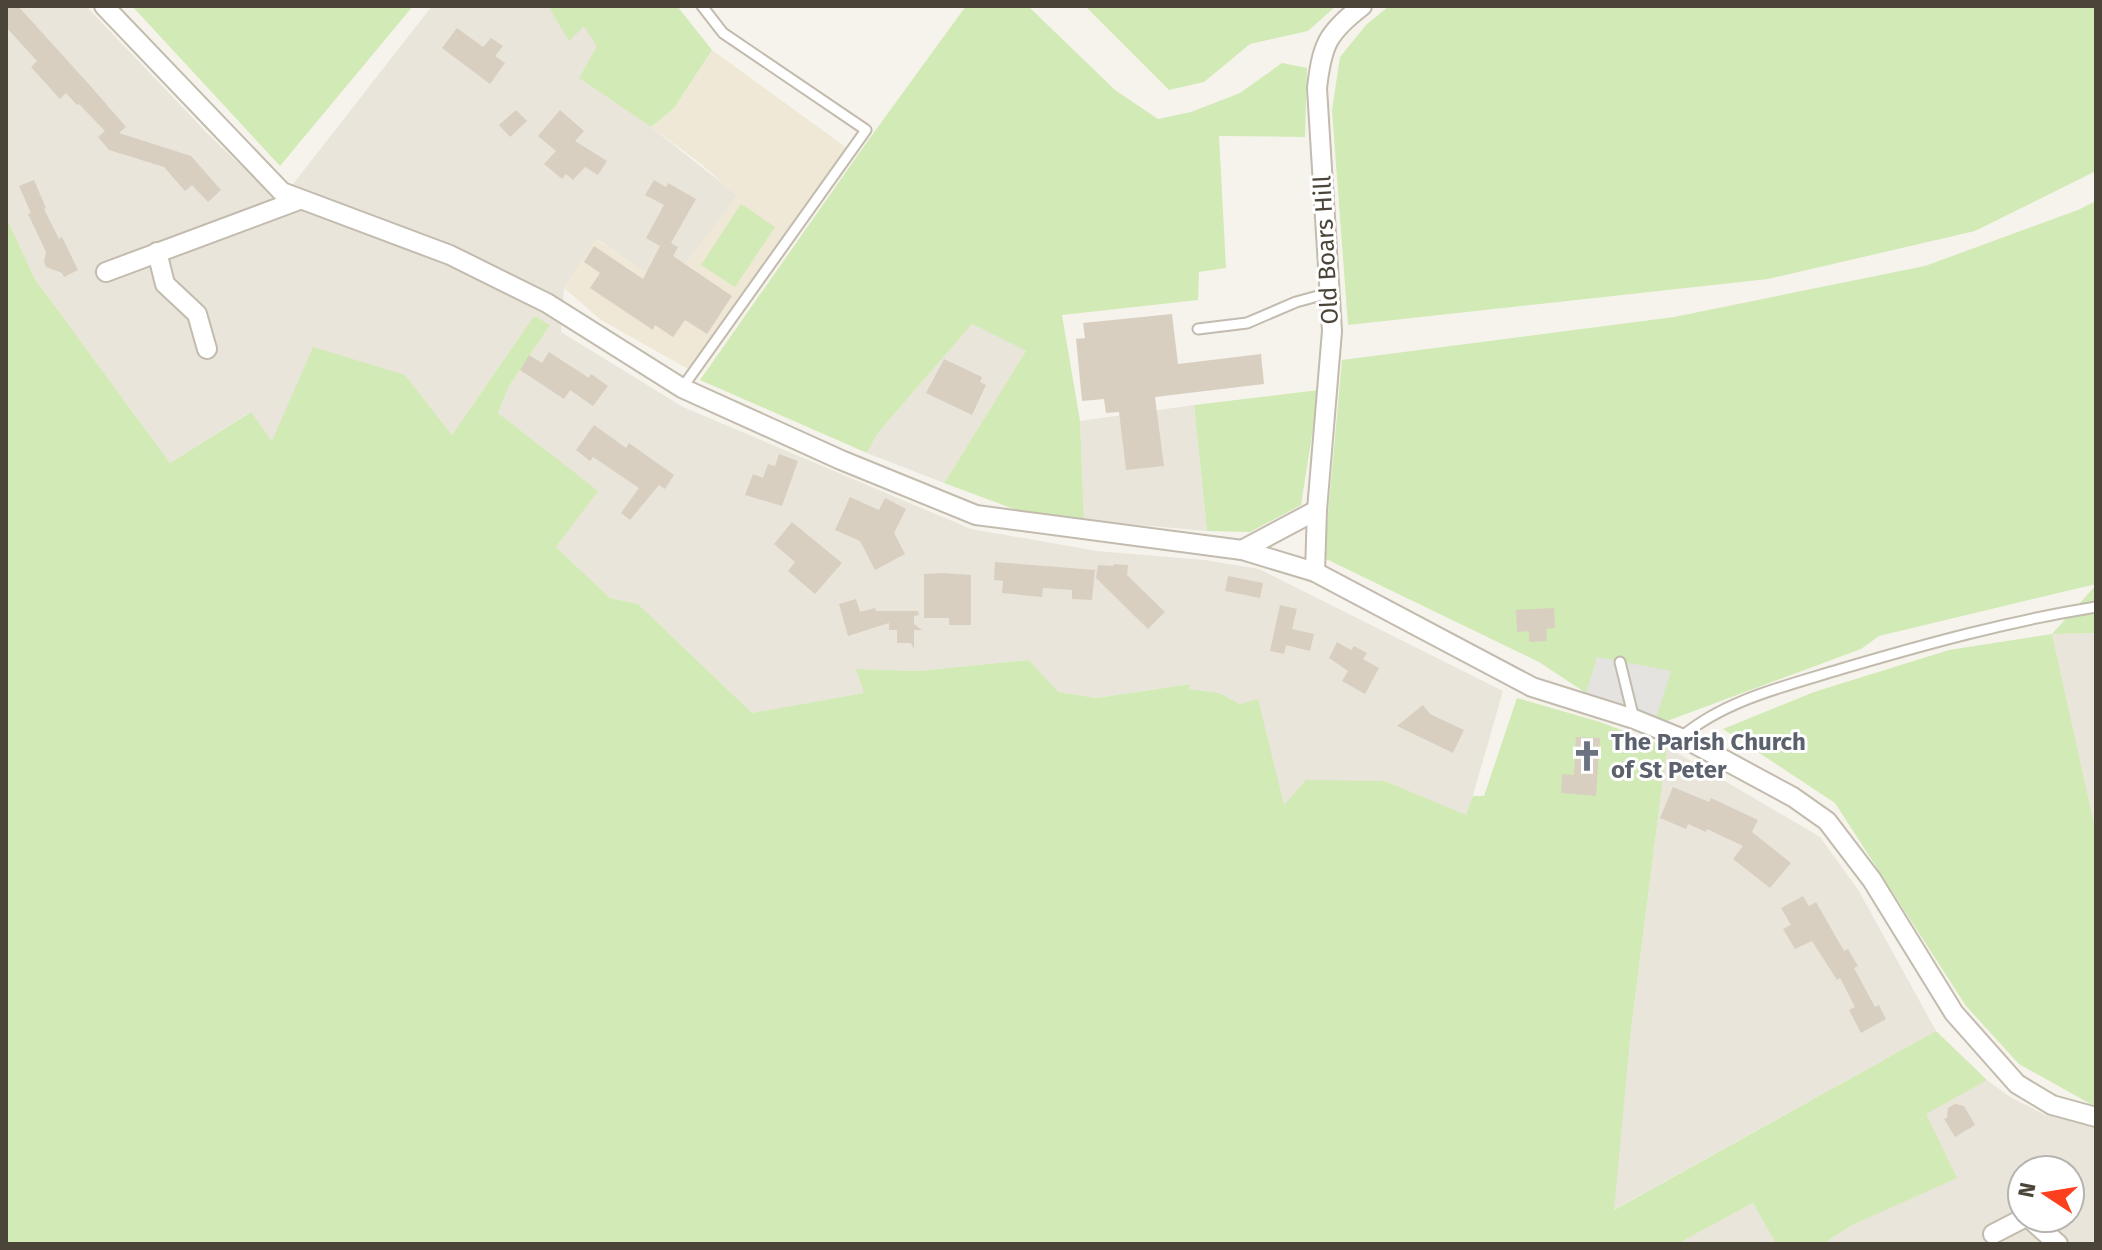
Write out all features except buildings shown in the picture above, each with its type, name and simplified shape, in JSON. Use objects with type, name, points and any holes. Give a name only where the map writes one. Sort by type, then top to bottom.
[{"type":"street","points":[[104,6],[282,192],[439,251],[547,303],[682,388],[841,460],[976,515],[1242,550],[1315,572],[1532,687],[1634,719],[1680,738],[1793,797],[1827,821],[1872,880],[1954,1013],[2017,1084],[2052,1105],[2096,1117]]},
{"type":"street","name":"Old Boars Hill","points":[[1315,572],[1332,331],[1318,77],[1320,56],[1329,37],[1362,6]]},
{"type":"street","points":[[106,272],[299,200]]},
{"type":"street","points":[[157,252],[165,284],[197,314],[207,349]]},
{"type":"street","points":[[1242,550],[1317,510]]},
{"type":"street","points":[[1993,1234],[2006,1228]]},
{"type":"lane","points":[[682,388],[866,130],[723,33],[702,6]]},
{"type":"lane","points":[[1198,329],[1247,323],[1296,302],[1329,293]]},
{"type":"lane","points":[[1680,738],[1700,721],[1742,701],[1788,685],[1937,640],[2096,607]]},
{"type":"lane","points":[[1620,662],[1634,719]]},
{"type":"shaded area","points":[[6,6],[86,6],[207,133],[279,202],[432,6],[548,6],[569,40],[584,25],[598,46],[579,78],[651,127],[738,196],[680,271],[662,284],[597,239],[564,288],[561,332],[683,407],[971,529],[1097,551],[1205,560],[1259,569],[1503,691],[1467,816],[1385,781],[1284,806],[1240,704],[1219,693],[1189,689],[1189,684],[1097,698],[1057,692],[1029,660],[918,671],[857,669],[865,693],[752,713],[638,604],[610,598],[556,547],[597,491],[498,413],[509,386],[549,326],[534,316],[452,435],[405,375],[272,442],[250,412],[170,463],[35,279],[6,217]]},
{"type":"shaded area","points":[[712,50],[847,148],[688,369],[601,320],[564,288],[596,239],[663,284],[680,271],[737,196],[700,163],[651,127],[674,108]]},
{"type":"shaded area","points":[[972,324],[1026,351],[944,483],[867,453],[877,434]]},
{"type":"shaded area","points":[[1194,405],[1207,531],[1084,520],[1080,421]]},
{"type":"shaded area","points":[[2096,633],[2096,832],[2052,634]]},
{"type":"shaded area","points":[[1597,657],[1671,671],[1656,718],[1586,693]]},
{"type":"shaded area","points":[[1667,747],[1820,837],[1859,891],[1936,1031],[1613,1210],[1631,1030]]},
{"type":"shaded area","points":[[1987,1080],[2010,1097],[2045,1115],[2096,1111],[2096,1244],[1823,1244],[1852,1225],[1925,1113]]},
{"type":"shaded area","points":[[1753,1203],[1776,1244],[1677,1244]]},
{"type":"green space","points":[[132,6],[413,6],[280,166]]},
{"type":"green space","points":[[548,6],[677,6],[712,50],[674,108],[651,127],[579,78],[597,46],[584,26],[569,41]]},
{"type":"green space","points":[[966,6],[1028,6],[1115,90],[1158,119],[1191,112],[1240,93],[1282,63],[1307,68],[1305,137],[1219,136],[1226,268],[1199,272],[1198,300],[1062,315],[1080,421],[1084,520],[1022,512],[944,483],[1026,351],[972,324],[877,434],[867,453],[700,380]]},
{"type":"green space","points":[[1085,6],[1336,6],[1308,31],[1250,44],[1204,82],[1169,90]]},
{"type":"green space","points":[[1389,6],[2096,6],[2096,171],[1975,231],[1768,279],[1348,325],[1332,110],[1340,57],[1366,25]]},
{"type":"green space","points":[[2096,201],[2096,584],[1879,636],[1861,649],[1667,721],[1586,693],[1539,662],[1324,558],[1342,360],[1674,317],[1925,266]]},
{"type":"green space","points":[[741,204],[775,227],[735,287],[701,265]]},
{"type":"green space","points":[[6,217],[35,279],[170,463],[251,412],[272,441],[313,347],[405,375],[452,435],[534,316],[550,325],[509,386],[498,413],[598,491],[556,547],[610,598],[638,604],[752,713],[864,693],[856,669],[918,671],[1029,660],[1058,692],[1097,698],[1190,684],[1189,689],[1219,693],[1240,704],[1258,699],[1284,805],[1306,780],[1385,781],[1466,815],[1473,796],[1484,796],[1517,698],[1600,722],[1667,747],[1631,1030],[1614,1210],[1936,1031],[1987,1080],[1926,1114],[1957,1178],[1852,1225],[1823,1244],[1776,1244],[1753,1203],[1677,1244],[6,1244]]},
{"type":"green space","points":[[1319,390],[1301,505],[1250,532],[1207,531],[1194,405]]},
{"type":"green space","points":[[2096,585],[2096,633],[2052,634]]},
{"type":"green space","points":[[2052,634],[2096,832],[2096,1107],[2019,1064],[1966,1006],[1835,803],[1723,729],[1814,692],[1949,650]]},
{"type":"place","name":"The Parish Church of St Peter","points":[[1587,756]]}]
